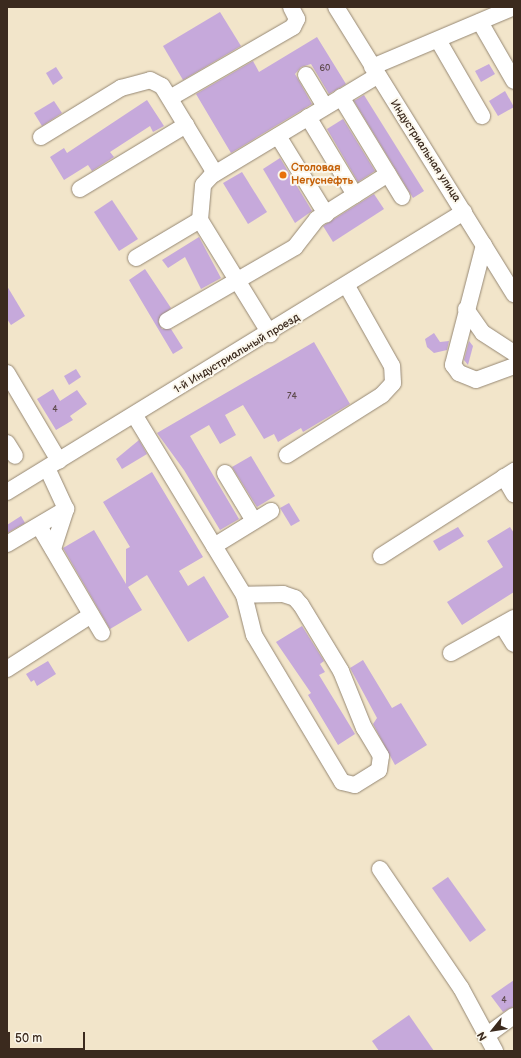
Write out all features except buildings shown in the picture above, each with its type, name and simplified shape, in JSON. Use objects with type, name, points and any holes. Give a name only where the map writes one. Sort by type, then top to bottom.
[{"type":"street","points":[[170,98],[293,27],[297,19],[291,7]]},
{"type":"street","name":"Индустриальная улица","points":[[336,7],[374,71],[464,212],[514,294]]},
{"type":"street","points":[[270,334],[200,220],[203,185],[215,173],[341,97],[374,71],[438,40],[514,7]]},
{"type":"street","points":[[480,22],[514,81]]},
{"type":"street","points":[[438,40],[482,116]]},
{"type":"street","points":[[306,75],[325,107]]},
{"type":"street","points":[[41,137],[130,83],[156,81],[170,98],[215,173]]},
{"type":"street","points":[[341,97],[402,197]]},
{"type":"street","points":[[308,117],[355,195]]},
{"type":"street","points":[[80,189],[186,125]]},
{"type":"street","points":[[278,136],[326,214]]},
{"type":"street","points":[[167,321],[295,247],[326,214],[388,174]]},
{"type":"street","name":"1-й Индустриальный проезд","points":[[7,492],[270,334],[464,212]]},
{"type":"street","points":[[136,258],[200,220]]},
{"type":"street","points":[[484,245],[452,358],[456,369],[476,380],[514,366]]},
{"type":"street","points":[[286,455],[382,395],[393,383],[392,366],[347,286]]},
{"type":"street","points":[[466,308],[483,333],[514,353]]},
{"type":"street","points":[[7,373],[53,464],[66,509],[52,549]]},
{"type":"street","points":[[135,416],[244,595],[254,635],[342,782],[355,785],[379,770],[381,756],[364,728],[341,671],[295,598],[284,594],[244,595]]},
{"type":"street","points":[[7,443],[15,456]]},
{"type":"street","points":[[226,473],[254,522]]},
{"type":"street","points":[[381,556],[509,474],[514,494]]},
{"type":"street","points":[[7,544],[66,509]]},
{"type":"street","points":[[214,546],[271,511]]},
{"type":"street","points":[[39,526],[102,633]]},
{"type":"street","points":[[7,669],[91,615]]},
{"type":"street","points":[[451,653],[508,621],[514,644]]},
{"type":"street","points":[[380,869],[461,988],[495,1051]]},
{"type":"street","points":[[486,1036],[514,1016]]},
{"type":"place","name":"Столовая Негуснефть","points":[[283,175]]}]
